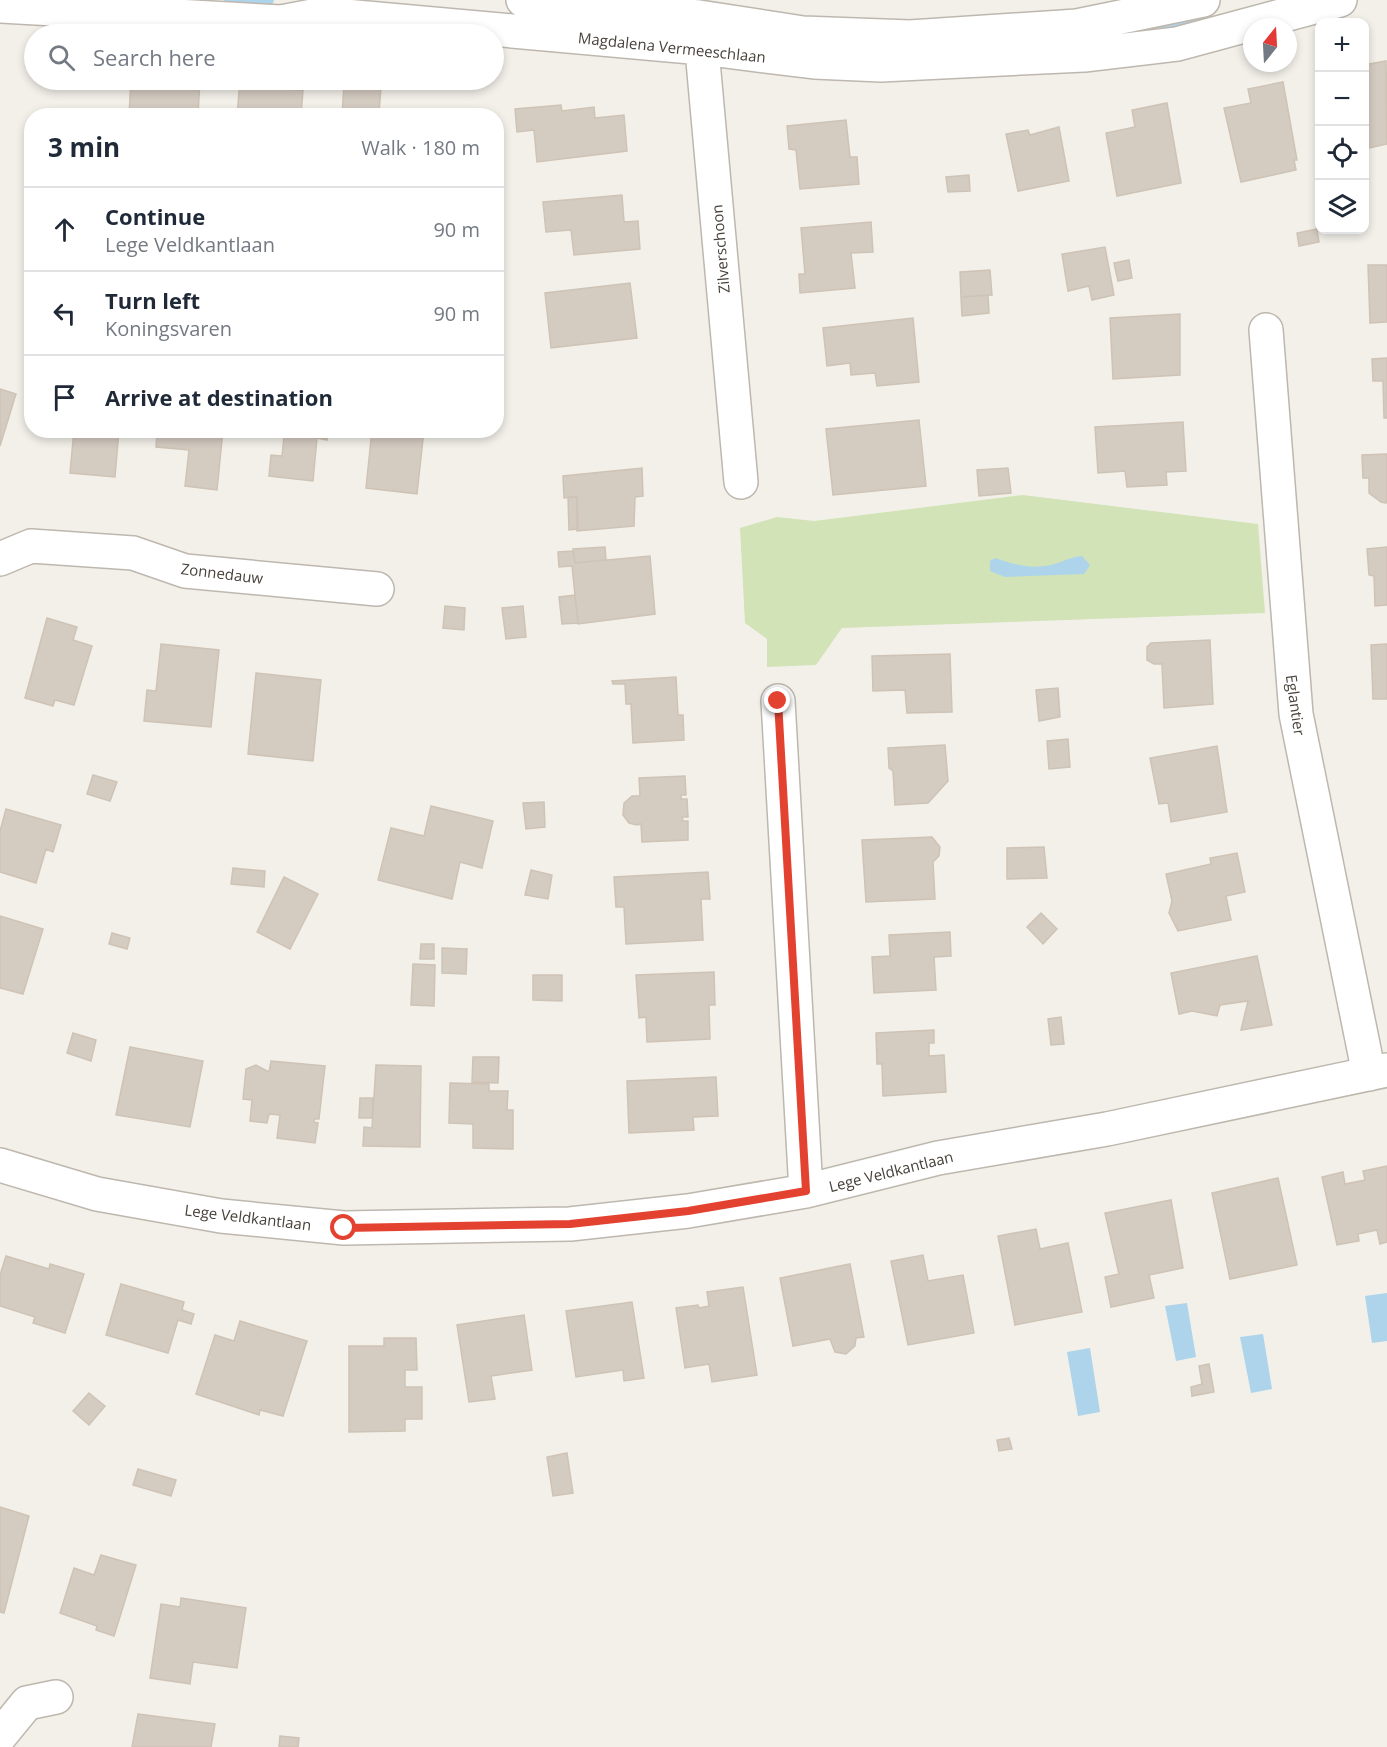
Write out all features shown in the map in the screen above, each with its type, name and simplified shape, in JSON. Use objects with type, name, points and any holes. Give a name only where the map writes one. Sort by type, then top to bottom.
[{"type":"street","name":"Magdalena Vermeeschlaan","points":[[523,0],[700,33],[814,62],[881,65],[1084,56],[1177,44],[1280,8],[1340,0]]},
{"type":"street","name":"Magdalena Vermeeschlaan","points":[[0,6],[281,22],[323,14],[700,33],[803,33],[910,38],[1077,26],[1203,0]]},
{"type":"street","name":"Zilverschoon","points":[[700,33],[741,482]]},
{"type":"street","name":"Eglantier","points":[[1266,330],[1296,714],[1378,1072]]},
{"type":"street","name":"Zonnedauw","points":[[0,559],[31,546],[133,553],[185,571],[377,589]]},
{"type":"street","points":[[778,701],[806,1191]]},
{"type":"street","name":"Lege Veldkantlaan","points":[[0,1165],[108,1196],[221,1216],[344,1228],[570,1224],[688,1211],[806,1191],[938,1158],[1107,1129],[1378,1072]]},
{"type":"street","points":[[0,1736],[27,1703],[56,1697]]},
{"type":"green space","points":[[1023,495],[1258,524],[1265,613],[842,628],[816,665],[767,667],[767,639],[745,623],[740,528],[777,517],[814,521]]},
{"type":"water","points":[[1082,556],[1090,565],[1084,574],[1005,577],[990,571],[990,561],[995,558],[1017,565],[1039,567]]},
{"type":"water","points":[[1387,1293],[1387,1341],[1372,1343],[1365,1296]]},
{"type":"water","points":[[1187,1303],[1196,1357],[1176,1361],[1165,1306]]},
{"type":"water","points":[[1263,1334],[1272,1389],[1251,1393],[1240,1337]]},
{"type":"water","points":[[1090,1348],[1100,1412],[1078,1416],[1067,1352]]},
{"type":"building","points":[[1386,61],[1387,144],[1369,148],[1369,72],[1369,64]]},
{"type":"building","points":[[1283,82],[1297,160],[1294,160],[1296,170],[1241,182],[1224,108],[1251,103],[1248,89]]},
{"type":"building","points":[[130,90],[199,90],[198,108],[129,108]]},
{"type":"building","points":[[239,90],[303,90],[302,108],[238,108]]},
{"type":"building","points":[[344,90],[381,90],[379,108],[342,108]]},
{"type":"building","points":[[1167,103],[1181,183],[1117,196],[1106,133],[1135,127],[1132,110]]},
{"type":"building","points":[[561,105],[562,111],[594,107],[595,118],[624,115],[627,151],[537,162],[534,130],[517,132],[515,109]]},
{"type":"building","points":[[846,120],[850,157],[857,157],[859,184],[800,189],[796,150],[789,149],[787,126]]},
{"type":"building","points":[[1059,127],[1069,181],[1018,191],[1006,134],[1028,130],[1030,135]]},
{"type":"building","points":[[969,175],[970,191],[948,192],[946,177]]},
{"type":"building","points":[[622,195],[624,222],[638,221],[640,249],[574,255],[571,230],[546,232],[543,202]]},
{"type":"building","points":[[871,222],[873,252],[851,253],[855,288],[800,293],[799,274],[805,274],[801,228]]},
{"type":"building","points":[[1315,229],[1319,242],[1299,246],[1297,233]]},
{"type":"building","points":[[1105,247],[1114,295],[1092,300],[1089,286],[1068,291],[1062,254]]},
{"type":"building","points":[[1129,260],[1132,278],[1118,281],[1114,263]]},
{"type":"building","points":[[1368,265],[1387,265],[1387,322],[1370,323]]},
{"type":"building","points":[[990,270],[992,295],[961,297],[960,272]]},
{"type":"building","points":[[630,283],[637,338],[551,348],[545,293]]},
{"type":"building","points":[[988,295],[989,313],[962,316],[961,297]]},
{"type":"building","points":[[1180,314],[1180,375],[1113,379],[1110,318]]},
{"type":"building","points":[[913,318],[919,382],[877,386],[875,373],[851,375],[850,363],[827,366],[823,328]]},
{"type":"building","points":[[1387,358],[1387,418],[1384,418],[1383,381],[1373,381],[1372,359]]},
{"type":"building","points":[[0,389],[16,394],[0,446]]},
{"type":"building","points":[[919,420],[926,486],[833,495],[826,429]]},
{"type":"building","points":[[1183,422],[1186,471],[1166,472],[1167,485],[1127,487],[1125,471],[1098,473],[1095,427]]},
{"type":"building","points":[[73,438],[118,438],[115,477],[70,473]]},
{"type":"building","points":[[157,438],[222,438],[217,490],[185,486],[189,450],[156,447]]},
{"type":"building","points":[[284,438],[317,438],[313,481],[269,476],[271,455],[282,456]]},
{"type":"building","points":[[371,438],[423,438],[417,494],[366,488]]},
{"type":"building","points":[[1387,454],[1386,503],[1369,493],[1369,478],[1363,478],[1362,455]]},
{"type":"building","points":[[642,468],[643,496],[635,497],[634,526],[577,531],[577,497],[564,498],[563,476]]},
{"type":"building","points":[[1008,468],[1011,493],[979,496],[977,470]]},
{"type":"building","points":[[568,497],[577,497],[578,529],[569,530]]},
{"type":"building","points":[[605,547],[606,560],[575,563],[573,549]]},
{"type":"building","points":[[1387,547],[1387,605],[1375,606],[1374,576],[1369,575],[1367,549]]},
{"type":"building","points":[[573,551],[575,563],[650,556],[655,614],[578,624],[572,566],[559,567],[558,552]]},
{"type":"building","points":[[575,595],[578,623],[562,624],[559,597]]},
{"type":"building","points":[[445,606],[465,608],[464,630],[443,628]]},
{"type":"building","points":[[523,606],[526,637],[506,639],[502,608]]},
{"type":"building","points":[[47,618],[77,627],[73,640],[92,646],[74,705],[55,700],[53,706],[25,698]]},
{"type":"building","points":[[1210,640],[1213,704],[1164,708],[1162,664],[1154,664],[1147,660],[1147,647],[1151,643]]},
{"type":"building","points":[[161,644],[219,650],[211,727],[144,721],[147,690],[156,691]]},
{"type":"building","points":[[1387,644],[1387,699],[1373,699],[1371,645]]},
{"type":"building","points":[[950,654],[952,712],[907,713],[905,690],[873,691],[872,656]]},
{"type":"building","points":[[256,673],[321,680],[313,761],[248,754]]},
{"type":"building","points":[[676,677],[678,715],[683,715],[684,740],[633,743],[631,704],[626,704],[625,684],[613,684],[612,681]]},
{"type":"building","points":[[1058,688],[1060,717],[1039,721],[1036,690]]},
{"type":"building","points":[[1068,739],[1070,767],[1049,769],[1047,741]]},
{"type":"building","points":[[945,745],[948,781],[928,803],[895,805],[893,771],[889,768],[888,748]]},
{"type":"building","points":[[1217,746],[1227,812],[1171,822],[1168,803],[1159,804],[1150,758]]},
{"type":"building","points":[[93,775],[117,782],[110,801],[87,794]]},
{"type":"building","points":[[685,776],[686,795],[681,795],[681,799],[687,799],[688,817],[682,817],[683,821],[688,821],[688,840],[642,842],[641,824],[629,823],[623,815],[624,803],[632,796],[640,796],[639,778]]},
{"type":"building","points":[[544,802],[545,827],[526,829],[523,803]]},
{"type":"building","points":[[431,806],[493,821],[482,868],[460,862],[452,899],[378,880],[391,828],[424,836]]},
{"type":"building","points":[[6,809],[61,825],[53,852],[46,849],[36,883],[0,872],[0,831]]},
{"type":"building","points":[[932,837],[940,847],[939,856],[933,862],[935,899],[866,902],[862,840]]},
{"type":"building","points":[[1044,847],[1047,878],[1007,879],[1007,848]]},
{"type":"building","points":[[1237,853],[1245,892],[1226,896],[1231,920],[1178,931],[1169,913],[1172,901],[1166,874],[1211,864],[1210,858]]},
{"type":"building","points":[[233,868],[265,871],[264,887],[231,884]]},
{"type":"building","points":[[531,870],[552,875],[548,899],[525,895]]},
{"type":"building","points":[[708,872],[710,899],[701,899],[703,940],[626,944],[624,907],[616,907],[614,877]]},
{"type":"building","points":[[284,877],[318,894],[290,949],[257,932]]},
{"type":"building","points":[[1041,913],[1057,929],[1043,944],[1027,927]]},
{"type":"building","points":[[0,916],[43,929],[23,994],[0,988]]},
{"type":"building","points":[[950,932],[951,956],[934,957],[936,990],[874,993],[872,957],[890,956],[889,935]]},
{"type":"building","points":[[112,933],[130,938],[127,949],[109,944]]},
{"type":"building","points":[[421,944],[434,944],[434,959],[420,959]]},
{"type":"building","points":[[442,948],[467,949],[466,974],[442,973]]},
{"type":"building","points":[[1257,956],[1272,1025],[1241,1030],[1248,1001],[1220,1005],[1217,1016],[1192,1011],[1179,1014],[1171,973]]},
{"type":"building","points":[[413,964],[435,965],[434,1006],[411,1005]]},
{"type":"building","points":[[714,972],[715,1005],[709,1005],[710,1039],[647,1042],[646,1017],[639,1018],[636,975]]},
{"type":"building","points":[[533,975],[562,975],[562,1001],[533,1000]]},
{"type":"building","points":[[1061,1017],[1064,1044],[1051,1045],[1048,1019]]},
{"type":"building","points":[[934,1030],[934,1043],[929,1043],[929,1056],[944,1055],[946,1092],[883,1096],[882,1064],[877,1064],[876,1033]]},
{"type":"building","points":[[73,1033],[96,1040],[91,1061],[67,1053]]},
{"type":"building","points":[[130,1047],[203,1061],[190,1127],[116,1115]]},
{"type":"building","points":[[473,1057],[499,1057],[498,1083],[472,1082]]},
{"type":"building","points":[[271,1061],[325,1066],[319,1119],[314,1119],[314,1122],[318,1123],[315,1143],[277,1138],[280,1115],[269,1114],[267,1123],[250,1121],[252,1100],[243,1099],[246,1069],[256,1065],[269,1072]]},
{"type":"building","points":[[376,1065],[421,1066],[420,1147],[363,1146],[364,1127],[372,1128]]},
{"type":"building","points":[[716,1077],[718,1116],[693,1117],[694,1130],[629,1133],[627,1081]]},
{"type":"building","points":[[450,1083],[489,1084],[489,1091],[508,1091],[507,1110],[513,1110],[513,1149],[473,1148],[473,1124],[449,1123]]},
{"type":"building","points":[[360,1098],[373,1098],[372,1118],[359,1118]]},
{"type":"building","points":[[1387,1166],[1387,1242],[1380,1244],[1377,1230],[1358,1234],[1359,1241],[1337,1245],[1322,1177],[1343,1172],[1345,1184],[1365,1180],[1363,1171]]},
{"type":"building","points":[[1278,1178],[1297,1265],[1230,1279],[1212,1193]]},
{"type":"building","points":[[1171,1200],[1183,1268],[1149,1275],[1154,1298],[1111,1307],[1105,1277],[1119,1274],[1105,1213]]},
{"type":"building","points":[[1036,1229],[1040,1249],[1068,1243],[1082,1312],[1015,1325],[998,1236]]},
{"type":"building","points":[[923,1255],[928,1281],[963,1275],[974,1333],[908,1345],[891,1261]]},
{"type":"building","points":[[6,1256],[49,1269],[50,1264],[84,1274],[65,1333],[33,1323],[35,1317],[0,1306],[0,1275]]},
{"type":"building","points":[[850,1264],[864,1337],[856,1338],[855,1346],[846,1354],[835,1352],[830,1339],[793,1346],[780,1278]]},
{"type":"building","points":[[121,1284],[184,1302],[182,1310],[194,1314],[191,1324],[178,1320],[168,1353],[106,1335]]},
{"type":"building","points":[[743,1287],[757,1375],[712,1382],[709,1364],[685,1368],[676,1308],[709,1306],[707,1292]]},
{"type":"building","points":[[632,1302],[644,1378],[624,1381],[623,1370],[576,1377],[566,1311]]},
{"type":"building","points":[[524,1315],[532,1370],[491,1376],[495,1399],[469,1402],[457,1325]]},
{"type":"building","points":[[240,1321],[307,1341],[283,1416],[260,1410],[259,1415],[196,1394],[215,1335],[234,1341]]},
{"type":"building","points":[[384,1338],[416,1338],[417,1370],[405,1370],[405,1387],[422,1387],[422,1419],[405,1419],[405,1431],[349,1432],[349,1346],[384,1346]]},
{"type":"building","points":[[1209,1364],[1214,1392],[1192,1396],[1191,1387],[1202,1384],[1199,1366]]},
{"type":"building","points":[[89,1393],[105,1406],[89,1425],[73,1411]]},
{"type":"building","points":[[1009,1438],[1012,1449],[999,1451],[997,1440]]},
{"type":"building","points":[[567,1453],[573,1493],[553,1496],[547,1457]]},
{"type":"building","points":[[138,1469],[176,1480],[171,1496],[133,1485]]},
{"type":"building","points":[[0,1507],[29,1516],[4,1613],[0,1612]]},
{"type":"building","points":[[101,1555],[136,1565],[114,1636],[96,1630],[97,1626],[60,1613],[74,1568],[94,1575]]},
{"type":"building","points":[[181,1598],[246,1608],[237,1668],[193,1662],[190,1684],[150,1678],[161,1604],[180,1607]]},
{"type":"building","points":[[138,1714],[215,1724],[211,1747],[132,1747]]},
{"type":"building","points":[[280,1736],[299,1738],[298,1747],[279,1747]]},
{"type":"waterway","points":[[229,0],[269,0]]},
{"type":"waterway","points":[[1155,31],[1195,21]]},
{"type":"route","points":[[344,1228],[570,1224],[688,1211],[806,1191],[778,701]]}]
